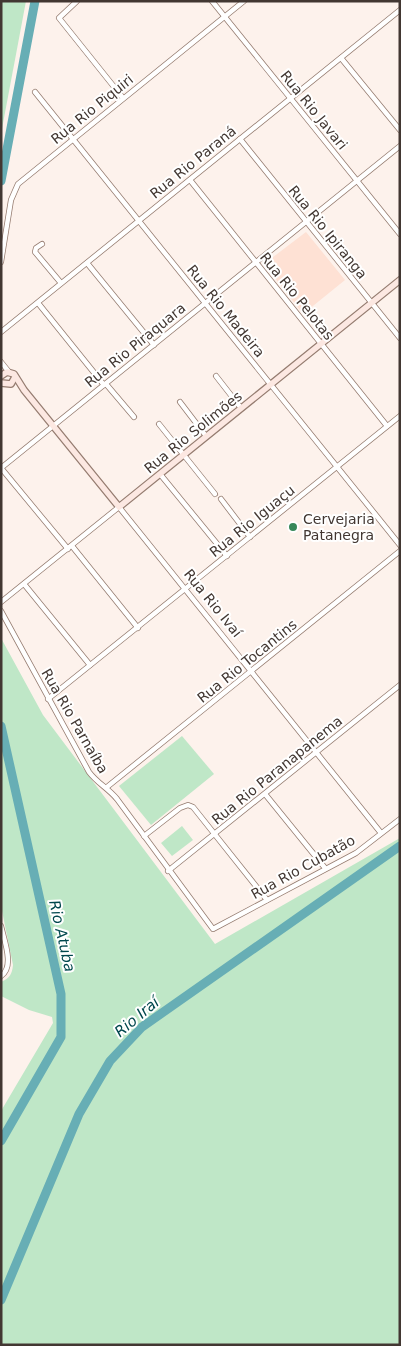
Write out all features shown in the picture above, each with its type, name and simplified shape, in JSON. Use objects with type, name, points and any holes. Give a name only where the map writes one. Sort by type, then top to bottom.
[{"type":"street","points":[[77,1],[60,15],[61,21],[123,98]]},
{"type":"street","name":"Rua Rio Javari","points":[[212,1],[400,234]]},
{"type":"street","name":"Rua Rio Piquiri","points":[[1,262],[14,190],[18,184],[244,1]]},
{"type":"street","name":"Rua Rio Paraná","points":[[1,332],[400,10]]},
{"type":"street","points":[[341,58],[400,130]]},
{"type":"street","name":"Rua Rio Madeira","points":[[34,92],[400,545]]},
{"type":"street","name":"Rua Rio Ipiranga","points":[[240,139],[400,338]]},
{"type":"street","name":"Rua Rio Piraquara","points":[[1,468],[400,146]]},
{"type":"street","name":"Rua Rio Pelotas","points":[[190,180],[387,426]]},
{"type":"street","points":[[42,244],[36,248],[35,252],[61,283]]},
{"type":"street","points":[[87,262],[154,345]]},
{"type":"street","name":"Rua Rio Solimões","points":[[1,602],[400,280]]},
{"type":"street","points":[[38,302],[134,417]]},
{"type":"street","points":[[1,362],[5,374],[2,379],[6,384],[15,376]]},
{"type":"street","points":[[5,374],[15,376]]},
{"type":"street","name":"Rua Rio Ivaí","points":[[15,376],[24,390],[381,833]]},
{"type":"street","points":[[216,376],[242,408]]},
{"type":"street","name":"Rua Rio Ivaí","points":[[6,384],[24,390]]},
{"type":"street","points":[[180,402],[206,436]]},
{"type":"street","name":"Rua Rio Iguaçu","points":[[48,700],[400,416]]},
{"type":"street","points":[[159,424],[215,494]]},
{"type":"street","points":[[1,468],[138,628]]},
{"type":"street","points":[[160,474],[227,556]]},
{"type":"street","points":[[221,499],[250,537]]},
{"type":"street","name":"Rua Rio Tocantins","points":[[107,787],[400,551]]},
{"type":"street","points":[[24,584],[90,665]]},
{"type":"street","name":"Rua Rio Parnaíba","points":[[1,611],[89,772],[98,783],[107,787],[213,930]]},
{"type":"street","name":"Rua Rio Paranapanema","points":[[168,871],[400,686]]},
{"type":"street","points":[[265,794],[325,868]]},
{"type":"street","points":[[144,836],[180,808],[188,805],[202,815],[267,900]]},
{"type":"street","name":"Rua Rio Cubatão","points":[[213,930],[356,852],[400,818]]},
{"type":"street","points":[[1,926],[8,964],[3,975]]},
{"type":"shaded area","points":[[306,232],[345,280],[303,314],[264,264]]},
{"type":"green space","points":[[1,1],[26,1],[1,134]]},
{"type":"green space","points":[[1,638],[43,715],[215,944],[400,838],[400,1345],[1,1345],[1,1111],[53,1023],[52,1017],[29,1010],[1,996],[1,982],[10,975],[13,965],[1,906]]},
{"type":"green space","points":[[182,736],[214,774],[151,825],[119,786]]},
{"type":"green space","points":[[182,826],[193,840],[172,856],[161,843]]},
{"type":"waterway","name":"Rio Atuba","points":[[1,181],[35,1]]},
{"type":"waterway","name":"Rio Atuba","points":[[1,158],[5,161]]},
{"type":"waterway","name":"Rio Atuba","points":[[1,726],[61,994],[61,1037],[1,1141]]},
{"type":"waterway","name":"Rio Iraí","points":[[1,1300],[79,1114],[110,1061],[142,1027],[400,846]]},
{"type":"place","name":"Cervejaria Patanegra","points":[[293,527]]}]
